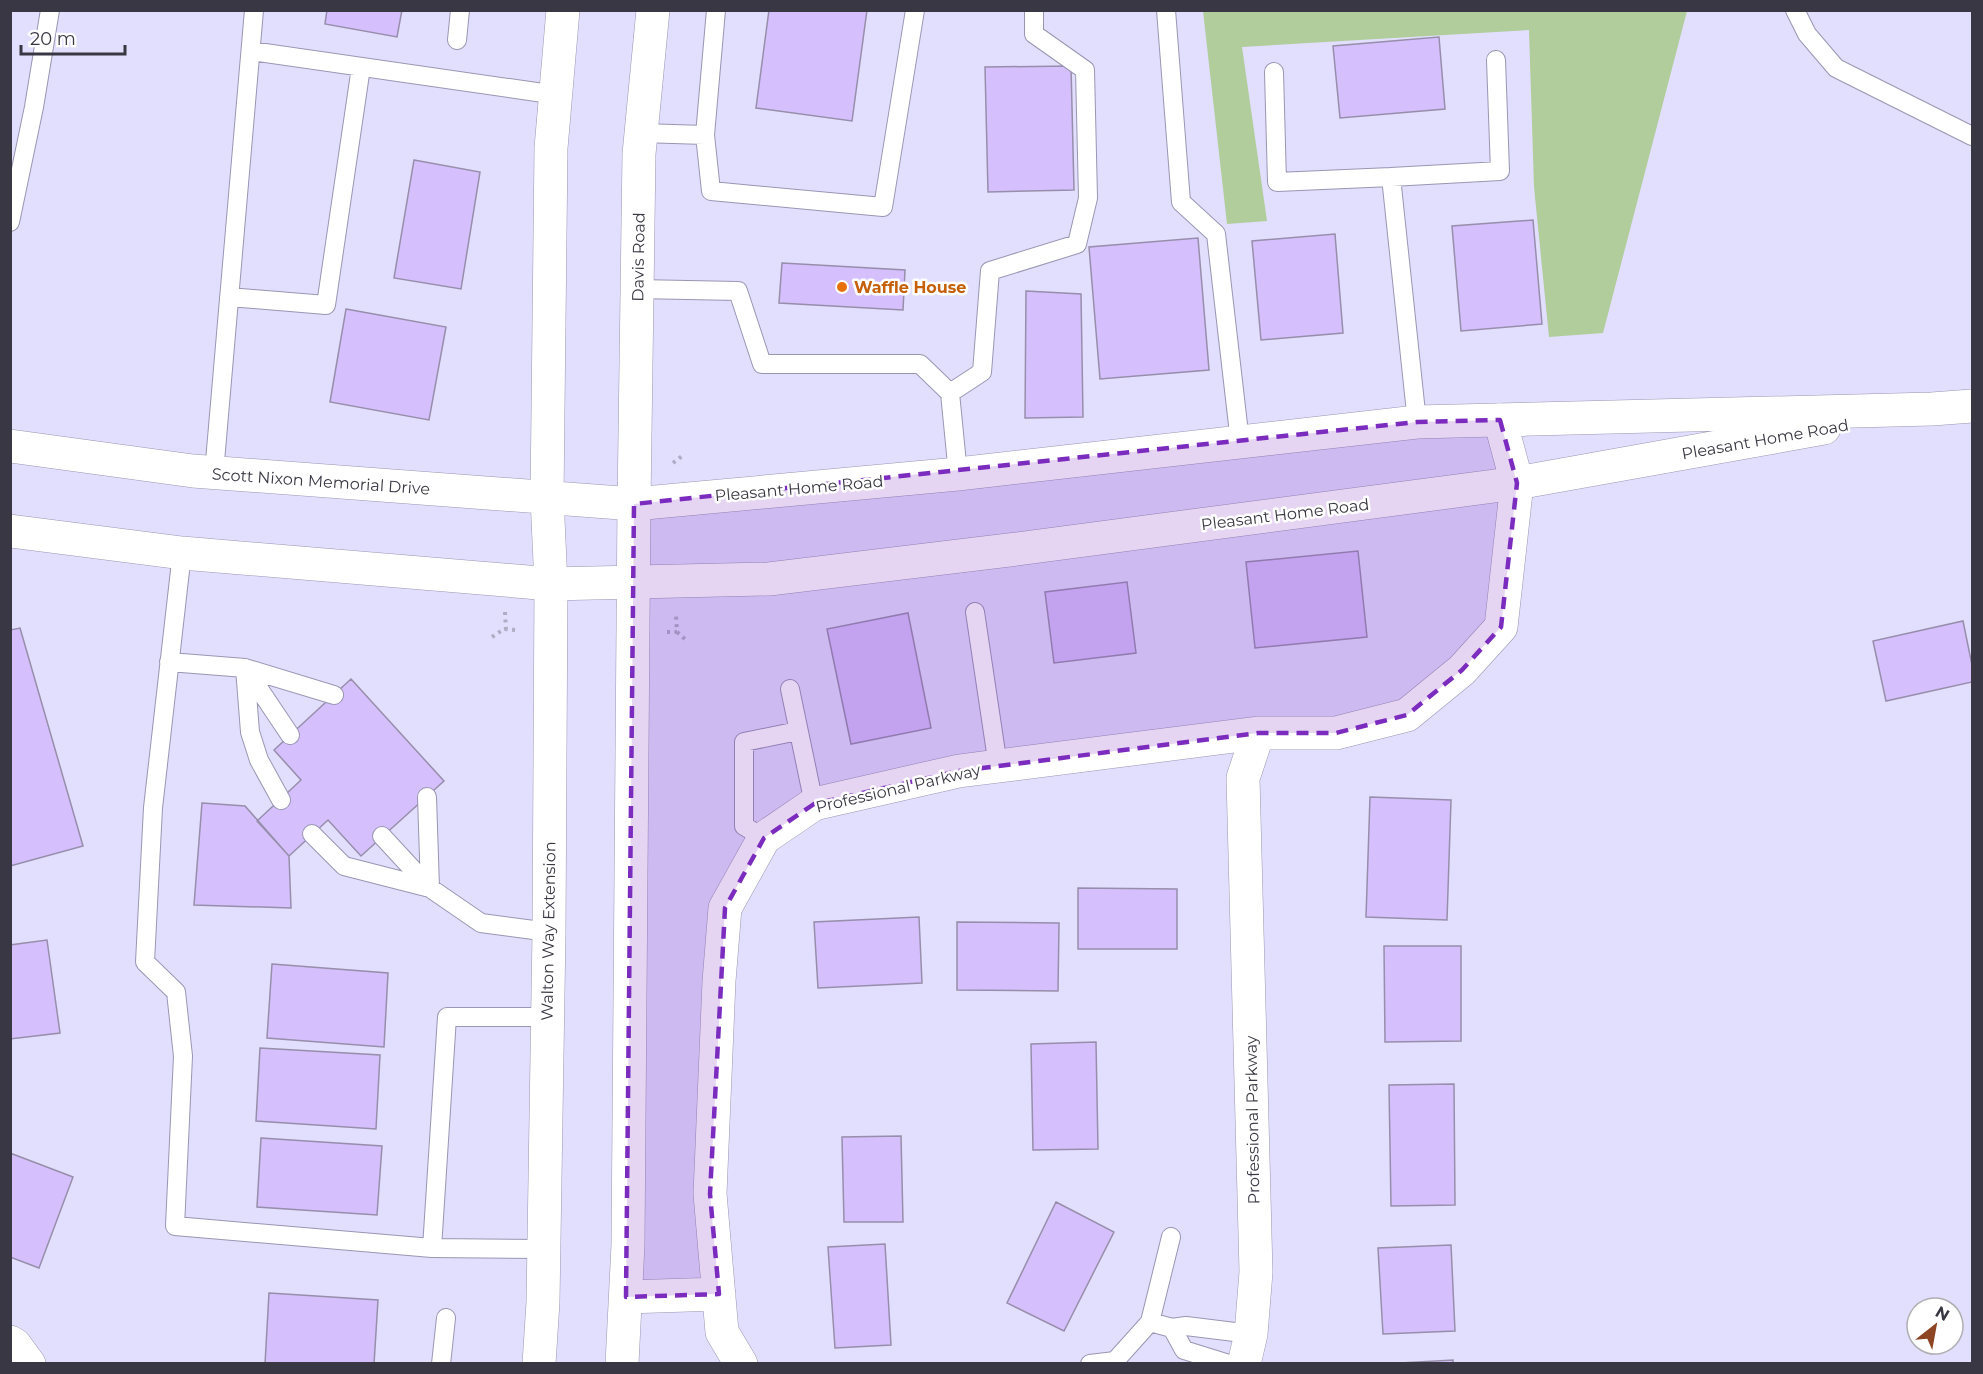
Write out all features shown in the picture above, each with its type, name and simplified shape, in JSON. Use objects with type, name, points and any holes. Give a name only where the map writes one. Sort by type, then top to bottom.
[{"type":"main road","points":[[547,498],[551,148],[563,10]]},
{"type":"main road","name":"Davis Road","points":[[634,504],[639,153],[653,10]]},
{"type":"main road","name":"Pleasant Home Road","points":[[634,504],[958,474],[1417,422],[1932,409],[1972,406]]},
{"type":"main road","name":"Pleasant Home Road","points":[[633,581],[769,579],[1517,483],[1932,409]]},
{"type":"main road","name":"Professional Parkway","points":[[741,1364],[722,1332],[710,1194],[719,981],[725,908],[764,838],[814,804],[959,771],[1258,733],[1336,733],[1407,715],[1462,670],[1502,627],[1517,483],[1500,420]]},
{"type":"main road","name":"Scott Nixon Memorial Drive","points":[[10,446],[214,473],[634,504]]},
{"type":"main road","name":"Walton Way Extension","points":[[539,1364],[549,932],[551,584],[547,498]]},
{"type":"main road","points":[[622,1364],[626,1297],[634,504]]},
{"type":"main road","points":[[10,531],[182,553],[551,584],[633,581]]},
{"type":"main road","name":"Professional Parkway","points":[[1247,1349],[1256,1272],[1243,777],[1258,733]]},
{"type":"main road","points":[[626,1297],[719,1294]]},
{"type":"main road","points":[[10,1342],[15,1345],[29,1364]]},
{"type":"lane","points":[[10,222],[34,107],[50,10]]},
{"type":"lane","points":[[214,473],[254,10]]},
{"type":"lane","points":[[457,40],[460,10]]},
{"type":"lane","points":[[716,10],[705,135],[711,191],[883,207],[915,10]]},
{"type":"lane","points":[[950,393],[982,372],[990,271],[1077,244],[1088,198],[1085,70],[1034,34],[1035,10]]},
{"type":"lane","points":[[1166,10],[1181,202],[1216,234],[1240,442]]},
{"type":"lane","points":[[1795,10],[1807,33],[1836,68],[1972,136]]},
{"type":"lane","points":[[250,51],[557,95]]},
{"type":"lane","points":[[1274,72],[1277,182],[1391,177],[1500,171],[1496,60]]},
{"type":"lane","points":[[229,297],[326,305],[361,67]]},
{"type":"lane","points":[[641,133],[705,135]]},
{"type":"lane","points":[[1391,177],[1417,422]]},
{"type":"lane","points":[[637,289],[738,291],[762,364],[920,364],[950,393],[958,474]]},
{"type":"lane","points":[[182,553],[153,808],[145,962],[176,992],[183,1056],[175,1226],[432,1248],[543,1249]]},
{"type":"lane","points":[[975,612],[998,766]]},
{"type":"lane","points":[[170,662],[245,668],[334,695]]},
{"type":"lane","points":[[245,668],[290,735]]},
{"type":"lane","points":[[245,668],[250,732],[259,760],[281,800]]},
{"type":"lane","points":[[790,689],[814,804]]},
{"type":"lane","points":[[764,838],[744,826],[744,742],[798,730]]},
{"type":"lane","points":[[427,797],[430,888]]},
{"type":"lane","points":[[312,834],[344,866],[430,888]]},
{"type":"lane","points":[[382,836],[430,888],[481,923],[549,932]]},
{"type":"lane","points":[[432,1248],[447,1017],[547,1017]]},
{"type":"lane","points":[[1090,1364],[1115,1361],[1150,1322],[1170,1237]]},
{"type":"lane","points":[[441,1364],[446,1318]]},
{"type":"lane","points":[[1150,1322],[1172,1328],[1186,1326],[1247,1349]]},
{"type":"lane","points":[[1172,1328],[1184,1350],[1229,1364]]},
{"type":"path","points":[[673,463],[682,456]]},
{"type":"path","points":[[675,606],[677,632],[686,640]]},
{"type":"path","points":[[505,608],[506,630]]},
{"type":"path","points":[[492,637],[506,630],[526,631]]},
{"type":"path","points":[[656,633],[677,632]]},
{"type":"highlighted area","points":[[1500,420],[1517,483],[1501,627],[1462,670],[1407,715],[1336,733],[1258,733],[959,771],[814,804],[764,838],[725,908],[710,1194],[719,1294],[626,1297],[634,504],[1417,422]]},
{"type":"green space","points":[[1203,11],[1687,11],[1603,333],[1549,337],[1534,187],[1529,30],[1242,47],[1267,221],[1227,224]]},
{"type":"building","points":[[327,10],[402,10],[397,37],[325,24]]},
{"type":"building","points":[[769,10],[867,10],[852,121],[756,108]]},
{"type":"building","points":[[1439,37],[1445,109],[1340,118],[1333,46]]},
{"type":"building","points":[[1071,66],[1074,190],[988,192],[985,67]]},
{"type":"building","points":[[414,160],[480,172],[461,289],[394,278]]},
{"type":"building","points":[[1533,220],[1542,324],[1461,331],[1452,226]]},
{"type":"building","points":[[1335,234],[1343,333],[1261,340],[1252,241]]},
{"type":"building","points":[[1198,238],[1209,370],[1100,379],[1089,247]]},
{"type":"building","name":"Waffle House","points":[[782,263],[905,270],[903,310],[779,303]]},
{"type":"building","points":[[1026,291],[1081,294],[1083,417],[1025,418]]},
{"type":"building","points":[[346,309],[446,327],[429,420],[330,402]]},
{"type":"building","points":[[1358,551],[1367,637],[1255,648],[1246,562]]},
{"type":"building","points":[[1127,582],[1136,653],[1054,663],[1045,592]]},
{"type":"building","points":[[908,613],[931,728],[851,744],[827,629]]},
{"type":"building","points":[[1963,621],[1972,665],[1972,682],[1886,701],[1873,641]]},
{"type":"building","points":[[20,628],[83,846],[10,866],[10,630]]},
{"type":"building","points":[[351,679],[444,781],[361,856],[328,820],[289,856],[257,821],[301,780],[274,750]]},
{"type":"building","points":[[1370,797],[1451,800],[1447,920],[1366,917]]},
{"type":"building","points":[[202,803],[245,806],[289,856],[291,908],[194,905]]},
{"type":"building","points":[[1078,888],[1177,889],[1177,949],[1078,949]]},
{"type":"building","points":[[919,917],[922,983],[818,988],[814,922]]},
{"type":"building","points":[[957,922],[1059,923],[1058,991],[957,990]]},
{"type":"building","points":[[47,940],[60,1033],[10,1039],[10,945]]},
{"type":"building","points":[[1384,946],[1461,946],[1461,1041],[1385,1042]]},
{"type":"building","points":[[272,964],[388,973],[384,1047],[267,1038]]},
{"type":"building","points":[[1096,1042],[1098,1149],[1033,1150],[1031,1044]]},
{"type":"building","points":[[260,1048],[380,1055],[376,1129],[256,1121]]},
{"type":"building","points":[[1454,1084],[1455,1205],[1391,1206],[1389,1085]]},
{"type":"building","points":[[901,1136],[903,1222],[844,1222],[842,1137]]},
{"type":"building","points":[[261,1138],[382,1146],[377,1215],[257,1207]]},
{"type":"building","points":[[10,1153],[73,1177],[39,1268],[10,1257]]},
{"type":"building","points":[[1056,1202],[1114,1232],[1064,1331],[1007,1303]]},
{"type":"building","points":[[885,1244],[891,1345],[835,1348],[828,1247]]},
{"type":"building","points":[[1451,1245],[1455,1331],[1383,1334],[1378,1248]]},
{"type":"building","points":[[269,1293],[378,1300],[374,1364],[265,1364]]},
{"type":"building","points":[[1453,1360],[1453,1364],[1382,1364]]},
{"type":"place","name":"Waffle House","points":[[842,287]]}]
